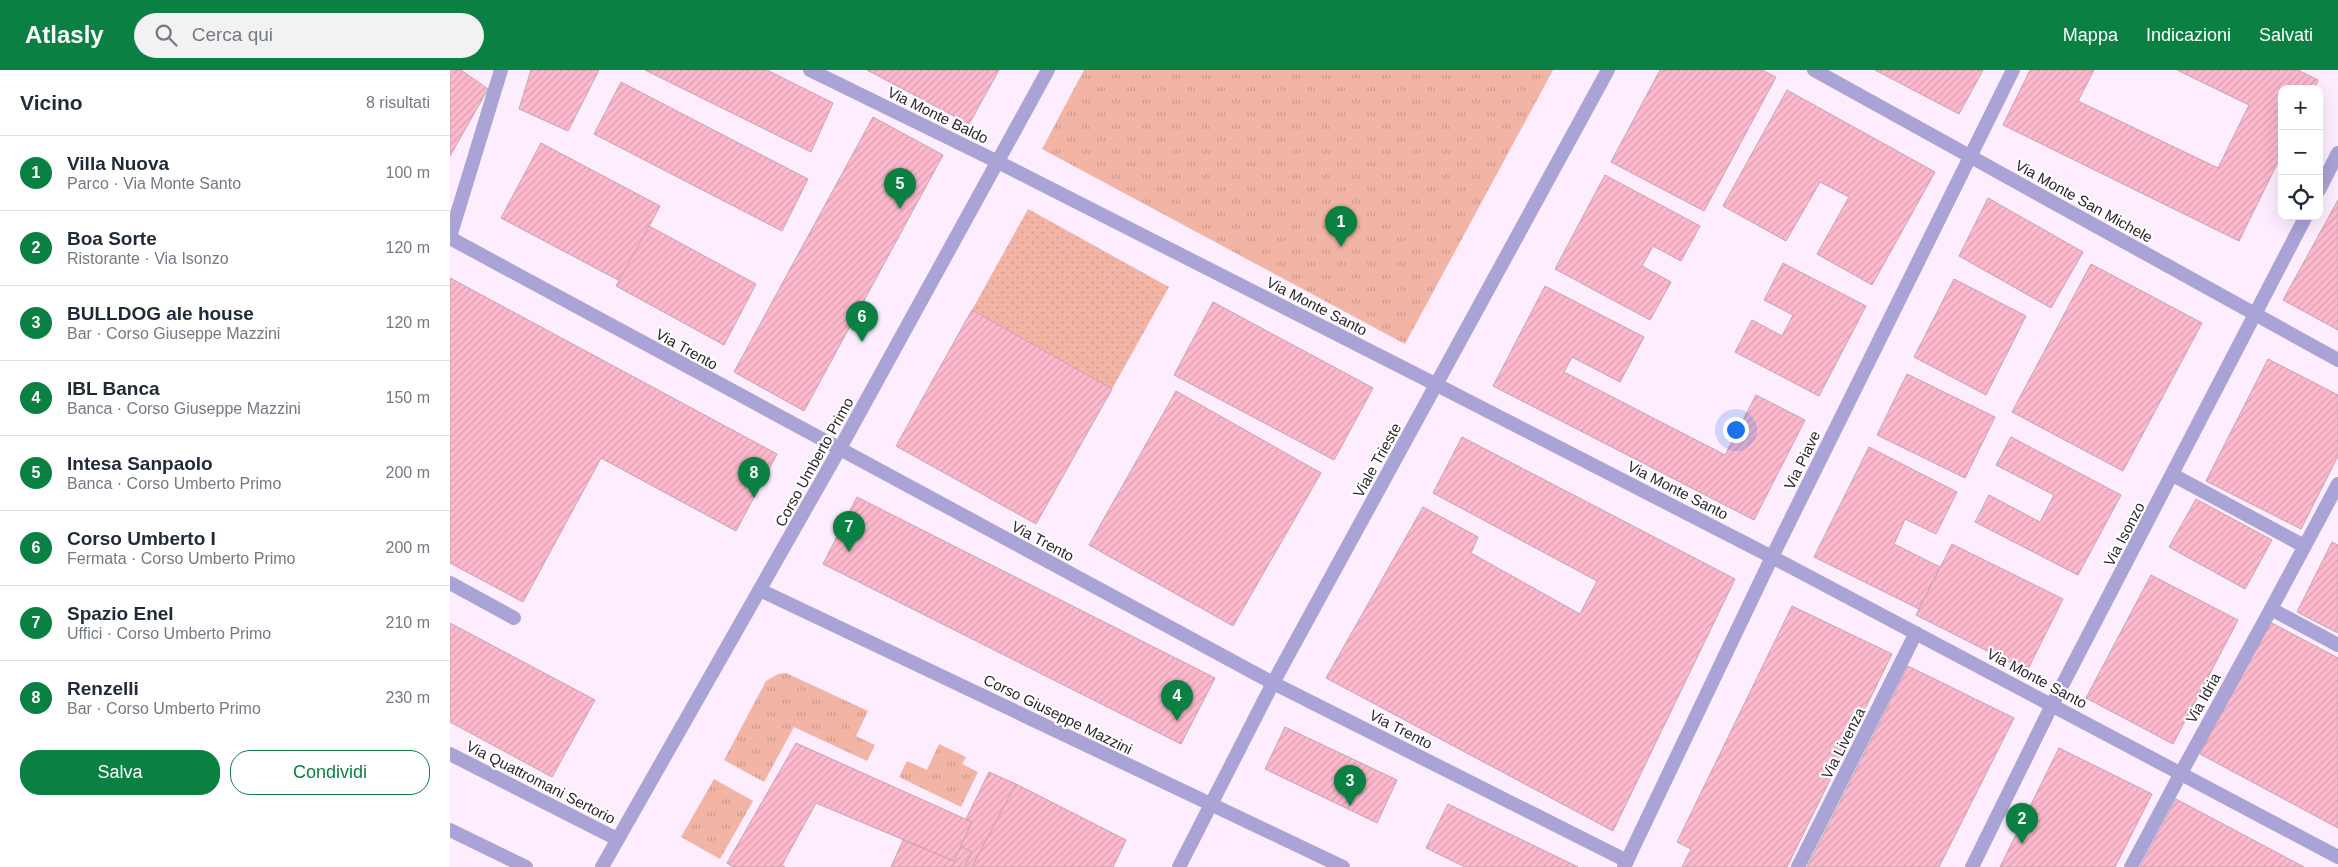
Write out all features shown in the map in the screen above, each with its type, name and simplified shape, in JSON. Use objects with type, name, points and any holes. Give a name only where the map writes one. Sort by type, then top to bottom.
[{"type":"street","points":[[450,237],[500,70]]},
{"type":"street","name":"Via Monte Baldo","points":[[810,70],[998,162]]},
{"type":"street","name":"Corso Umberto Primo","points":[[602,867],[839,450],[1048,70]]},
{"type":"street","name":"Viale Trieste","points":[[1179,867],[1273,683],[1608,70]]},
{"type":"street","name":"Via Monte San Michele","points":[[1814,70],[2338,360]]},
{"type":"street","name":"Via Piave","points":[[1626,864],[1772,557],[2013,70]]},
{"type":"street","points":[[2323,182],[2338,153]]},
{"type":"street","name":"Via Monte Santo","points":[[998,162],[1772,557],[2338,857]]},
{"type":"street","name":"Via Isonzo","points":[[1972,867],[2052,705],[2304,220]]},
{"type":"street","name":"Via Trento","points":[[450,237],[839,450],[1273,683],[1626,864]]},
{"type":"street","points":[[2172,475],[2304,546]]},
{"type":"street","name":"Via Idria","points":[[2131,867],[2338,484]]},
{"type":"street","points":[[450,583],[514,618]]},
{"type":"street","name":"Corso Giuseppe Mazzini","points":[[760,590],[1211,806],[1343,867]]},
{"type":"street","points":[[2271,609],[2338,645]]},
{"type":"street","name":"Via Livenza","points":[[1798,867],[1916,633]]},
{"type":"street","name":"Via Quattromani Sertorio","points":[[450,754],[617,839]]},
{"type":"street","points":[[450,830],[526,867]]},
{"type":"green space","points":[[1084,70],[1553,70],[1405,344],[1042,149]]},
{"type":"green space","points":[[1028,209],[1169,287],[1112,389],[972,310]]},
{"type":"green space","points":[[786,673],[868,711],[856,736],[875,745],[867,761],[794,727],[764,782],[724,760],[766,681],[778,674]]},
{"type":"green space","points":[[939,744],[966,757],[962,764],[978,772],[961,807],[899,777],[907,761],[927,770]]},
{"type":"green space","points":[[714,779],[753,801],[720,859],[681,837]]},
{"type":"building","points":[[450,70],[461,70],[488,89],[450,156]]},
{"type":"building","points":[[531,70],[599,70],[568,131],[519,109]]},
{"type":"building","points":[[645,70],[767,70],[833,103],[811,152]]},
{"type":"building","points":[[867,70],[999,70],[969,124]]},
{"type":"building","points":[[1660,70],[1762,70],[1776,77],[1704,211],[1611,162]]},
{"type":"building","points":[[1875,70],[1983,70],[1959,114]]},
{"type":"building","points":[[2030,70],[2094,70],[2078,101],[2218,168],[2249,105],[2177,70],[2298,70],[2318,80],[2316,85],[2278,85],[2278,162],[2239,241],[2003,125]]},
{"type":"building","points":[[621,82],[808,179],[782,231],[594,134]]},
{"type":"building","points":[[1787,90],[1935,172],[1872,285],[1817,254],[1849,197],[1820,182],[1786,241],[1723,206]]},
{"type":"building","points":[[873,117],[943,155],[804,411],[734,372]]},
{"type":"building","points":[[541,143],[660,206],[620,281],[501,218]]},
{"type":"building","points":[[1605,175],[1700,226],[1681,261],[1653,246],[1642,266],[1671,282],[1650,320],[1555,269]]},
{"type":"building","points":[[1988,198],[2083,252],[2051,308],[1959,256]]},
{"type":"building","points":[[2338,200],[2338,330],[2283,300]]},
{"type":"building","points":[[649,226],[756,284],[724,345],[616,286]]},
{"type":"building","points":[[1783,263],[1866,306],[1819,396],[1735,352],[1752,320],[1782,336],[1793,315],[1764,300]]},
{"type":"building","points":[[2091,264],[2202,323],[2123,471],[2012,412]]},
{"type":"building","points":[[450,278],[777,454],[736,531],[601,458],[523,602],[450,563]]},
{"type":"building","points":[[1954,279],[2026,316],[1986,395],[1914,357]]},
{"type":"building","points":[[1545,286],[1644,337],[1620,382],[1572,357],[1564,372],[1725,455],[1756,395],[1805,420],[1754,520],[1493,386]]},
{"type":"building","points":[[1213,302],[1373,388],[1334,460],[1174,375]]},
{"type":"building","points":[[972,310],[1112,389],[1036,524],[896,446]]},
{"type":"building","points":[[2268,359],[2338,395],[2338,456],[2301,529],[2206,481]]},
{"type":"building","points":[[1907,374],[1995,417],[1965,478],[1877,435]]},
{"type":"building","points":[[1176,391],[1321,473],[1233,626],[1089,545]]},
{"type":"building","points":[[1462,437],[1735,579],[1613,831],[1326,678],[1423,507],[1478,537],[1471,553],[1580,614],[1597,581],[1433,493]]},
{"type":"building","points":[[2011,437],[2121,495],[2078,575],[1975,522],[1989,495],[2040,522],[2054,495],[1996,465]]},
{"type":"building","points":[[1869,447],[1957,492],[1936,534],[1905,519],[1894,544],[1940,567],[1919,609],[1814,557]]},
{"type":"building","points":[[857,497],[1215,678],[1181,744],[823,564]]},
{"type":"building","points":[[2196,499],[2272,540],[2245,589],[2169,547]]},
{"type":"building","points":[[2332,542],[2338,545],[2338,633],[2297,612]]},
{"type":"building","points":[[1952,544],[2063,599],[2027,671],[1916,615]]},
{"type":"building","points":[[2151,575],[2238,620],[2173,744],[2086,698]]},
{"type":"building","points":[[1792,606],[1892,654],[1787,867],[1682,867],[1691,849],[1677,842]]},
{"type":"building","points":[[2270,622],[2338,658],[2338,828],[2200,754]]},
{"type":"building","points":[[450,623],[595,700],[552,777],[450,722]]},
{"type":"building","points":[[1908,666],[2014,718],[1939,867],[1807,867]]},
{"type":"building","points":[[1285,727],[1397,780],[1377,823],[1265,769]]},
{"type":"building","points":[[796,743],[972,822],[954,861],[816,803],[782,865],[785,867],[733,867],[727,863]]},
{"type":"building","points":[[2059,748],[2152,794],[2115,867],[2000,867]]},
{"type":"building","points":[[989,772],[1016,784],[972,867],[964,867],[972,852],[961,846],[972,822],[966,819]]},
{"type":"building","points":[[1016,784],[1126,840],[1113,867],[972,867]]},
{"type":"building","points":[[2176,799],[2304,867],[2140,867]]},
{"type":"building","points":[[1448,804],[1578,867],[1465,867],[1426,848]]},
{"type":"building","points":[[903,840],[954,861],[961,846],[972,852],[964,867],[891,867]]},
{"type":"place","name":"Intesa Sanpaolo","points":[[900,209]]},
{"type":"place","name":"Villa Nuova","points":[[1341,247]]},
{"type":"place","name":"Corso Umberto I","points":[[862,342]]},
{"type":"place","name":"Renzelli","points":[[754,498]]},
{"type":"place","name":"Spazio Enel","points":[[849,552]]},
{"type":"place","name":"IBL Banca","points":[[1177,721]]},
{"type":"place","name":"BULLDOG ale house","points":[[1350,806]]},
{"type":"place","name":"Boa Sorte","points":[[2022,844]]}]
